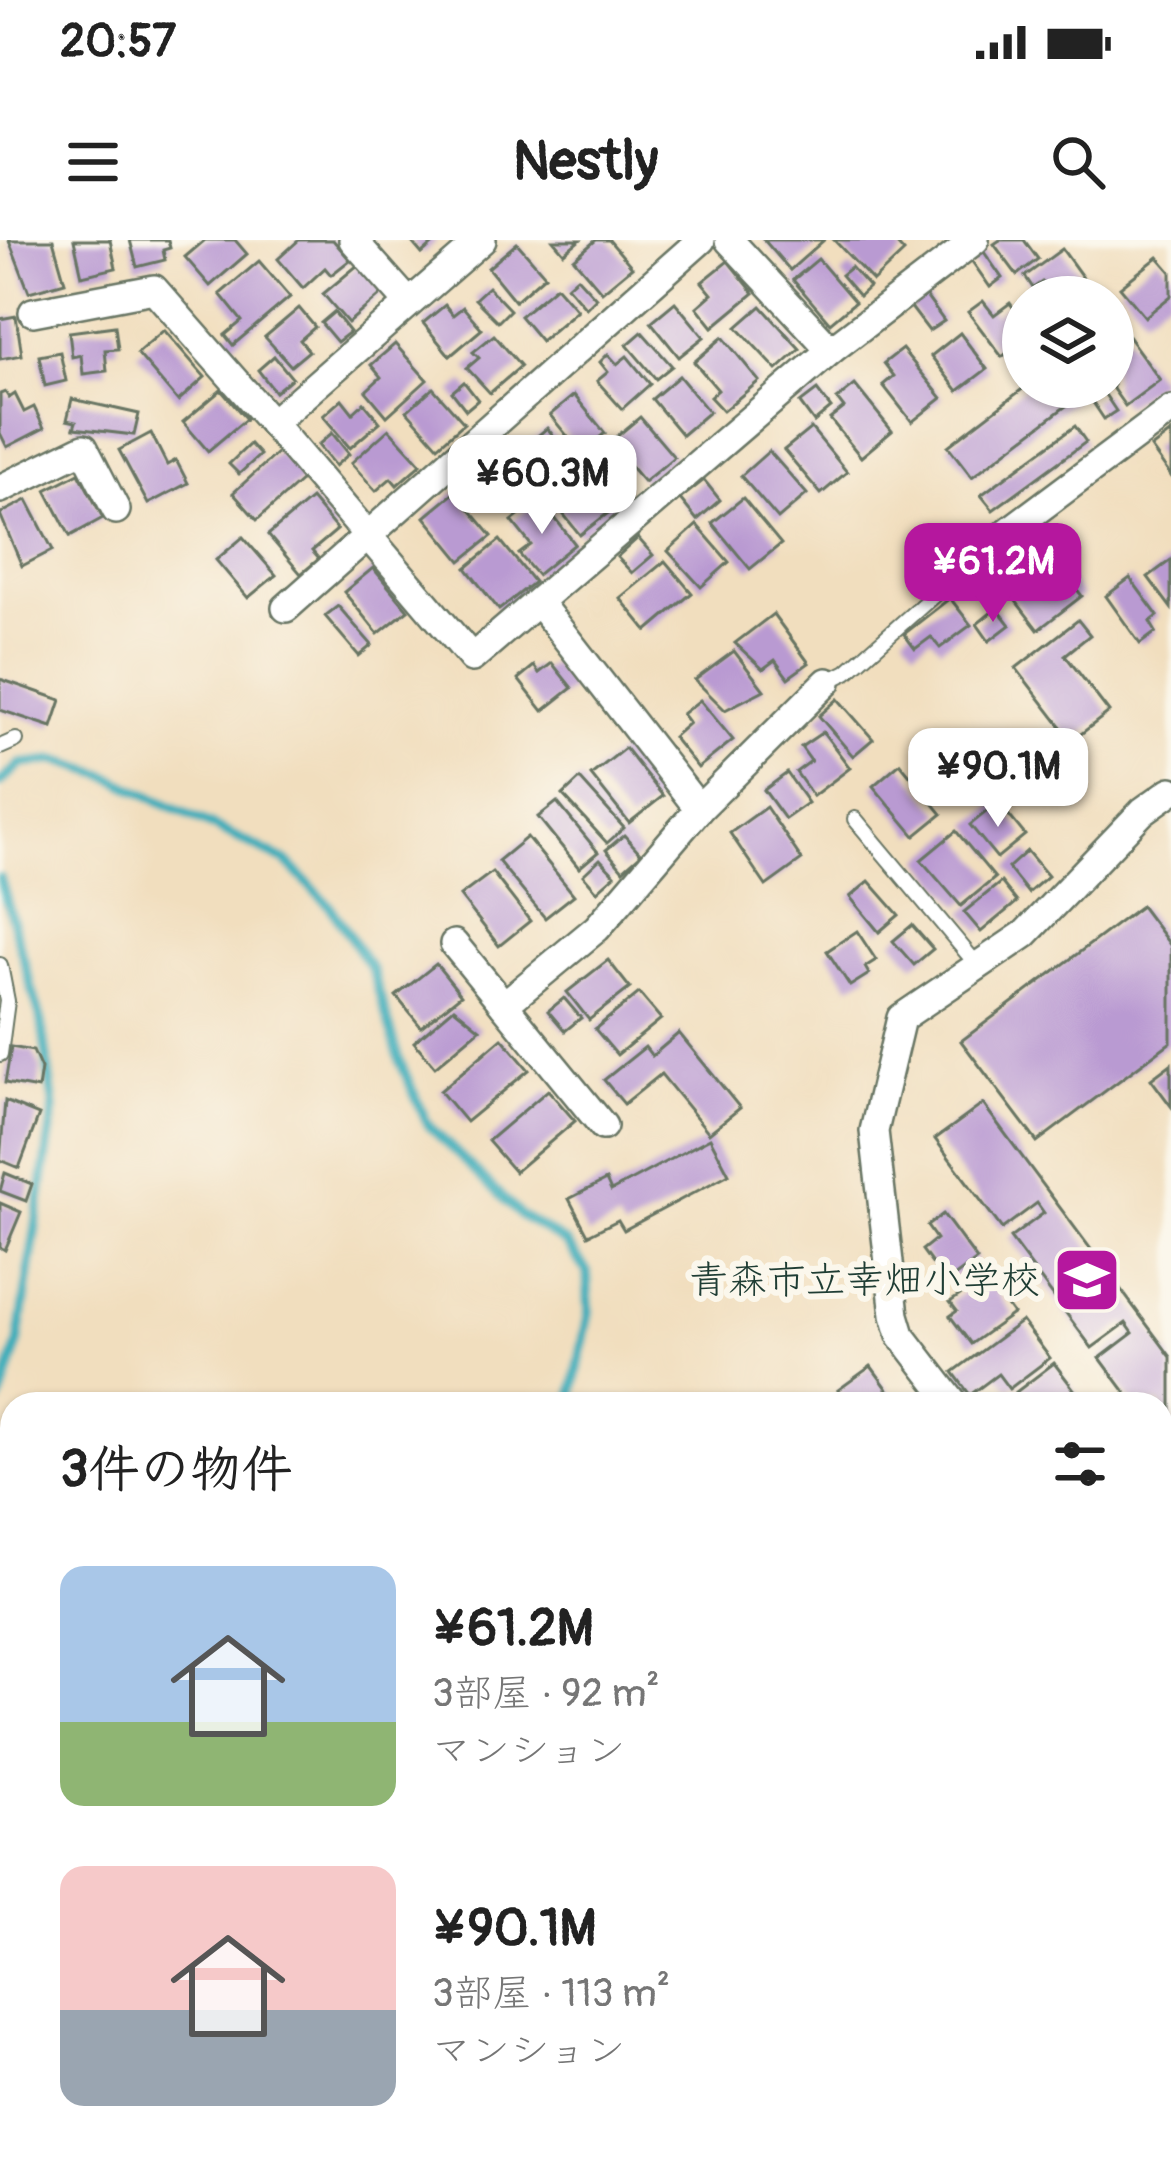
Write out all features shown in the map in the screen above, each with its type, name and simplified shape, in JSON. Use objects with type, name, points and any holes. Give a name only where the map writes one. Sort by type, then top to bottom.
[{"type":"street","points":[[353,240],[408,302]]},
{"type":"street","points":[[272,423],[482,240]]},
{"type":"street","points":[[286,608],[701,240]]},
{"type":"street","points":[[729,240],[831,350]]},
{"type":"street","points":[[33,312],[154,289],[472,658],[831,350],[975,240]]},
{"type":"street","points":[[988,546],[1171,410]]},
{"type":"street","points":[[0,488],[84,448],[116,510]]},
{"type":"street","points":[[538,602],[699,809]]},
{"type":"street","points":[[504,1005],[598,928],[699,809],[826,682]]},
{"type":"street","points":[[944,1392],[901,1335],[874,1131],[902,1018],[1025,934],[1143,811],[1171,791]]},
{"type":"street","points":[[454,944],[603,1126]]},
{"type":"lane","points":[[826,682],[847,672],[988,546]]},
{"type":"lane","points":[[0,747],[16,740]]},
{"type":"lane","points":[[855,819],[978,966]]},
{"type":"lane","points":[[0,965],[7,1001],[0,1054]]},
{"type":"building","points":[[9,240],[53,240],[65,282],[29,292]]},
{"type":"building","points":[[74,240],[110,240],[116,268],[82,276]]},
{"type":"building","points":[[130,240],[168,240],[170,248],[163,250],[165,260],[137,267]]},
{"type":"building","points":[[205,240],[235,240],[247,254],[210,286],[185,257]]},
{"type":"building","points":[[299,240],[333,240],[350,260],[331,275],[325,268],[303,288],[278,259]]},
{"type":"building","points":[[410,240],[438,240],[422,254]]},
{"type":"building","points":[[553,240],[580,240],[564,253]]},
{"type":"building","points":[[596,240],[609,240],[632,267],[602,292],[574,259]]},
{"type":"building","points":[[764,240],[824,240],[790,270]]},
{"type":"building","points":[[834,240],[893,240],[904,252],[873,281]]},
{"type":"building","points":[[1024,240],[1038,259],[1017,275],[994,244]]},
{"type":"building","points":[[517,243],[545,275],[515,301],[488,268]]},
{"type":"building","points":[[1062,249],[1082,276],[1025,276]]},
{"type":"building","points":[[984,252],[1002,278],[990,287],[971,260]]},
{"type":"building","points":[[1158,257],[1171,272],[1171,296],[1145,317],[1134,304],[1134,276]]},
{"type":"building","points":[[818,259],[855,302],[830,323],[793,280]]},
{"type":"building","points":[[259,261],[290,297],[233,345],[225,335],[242,321],[220,294]]},
{"type":"building","points":[[728,261],[754,293],[713,327],[697,307],[712,294],[702,282]]},
{"type":"building","points":[[359,264],[384,292],[348,323],[323,294]]},
{"type":"building","points":[[851,267],[869,287],[859,296],[841,275]]},
{"type":"building","points":[[577,277],[596,298],[586,308],[567,286]]},
{"type":"building","points":[[556,286],[577,310],[541,341],[520,316]]},
{"type":"building","points":[[488,287],[510,310],[498,322],[475,299]]},
{"type":"building","points":[[925,295],[944,321],[929,331],[910,306]]},
{"type":"building","points":[[983,301],[994,315],[1002,309],[1002,357],[968,312]]},
{"type":"building","points":[[675,302],[704,337],[679,357],[651,322]]},
{"type":"building","points":[[445,305],[453,315],[463,307],[482,329],[450,356],[423,323]]},
{"type":"building","points":[[761,306],[800,349],[777,370],[737,327]]},
{"type":"building","points":[[299,308],[315,327],[300,340],[309,351],[291,366],[265,337]]},
{"type":"building","points":[[334,312],[350,332],[337,342],[321,323]]},
{"type":"building","points":[[16,316],[22,355],[0,359],[0,319]]},
{"type":"building","points":[[115,326],[118,349],[105,350],[107,371],[83,374],[81,355],[72,357],[69,332]]},
{"type":"building","points":[[164,330],[205,377],[178,401],[137,353]]},
{"type":"building","points":[[642,332],[672,366],[656,379],[627,345]]},
{"type":"building","points":[[960,333],[987,369],[958,391],[931,356]]},
{"type":"building","points":[[494,335],[521,366],[490,393],[467,368],[479,358],[473,352]]},
{"type":"building","points":[[723,337],[759,381],[723,411],[710,397],[718,390],[694,362]]},
{"type":"building","points":[[395,344],[427,380],[387,416],[366,391],[381,377],[371,365]]},
{"type":"building","points":[[1134,345],[1160,380],[1134,399]]},
{"type":"building","points":[[902,349],[942,398],[912,422],[883,385],[894,376],[884,363]]},
{"type":"building","points":[[60,352],[66,381],[45,386],[39,356]]},
{"type":"building","points":[[608,354],[617,364],[627,356],[650,384],[622,409],[597,381],[608,372],[600,362]]},
{"type":"building","points":[[274,356],[292,378],[275,392],[258,370]]},
{"type":"building","points":[[679,376],[709,412],[682,435],[652,399]]},
{"type":"building","points":[[464,382],[478,400],[466,410],[452,392]]},
{"type":"building","points":[[855,385],[892,431],[861,457],[830,419],[844,408],[837,399]]},
{"type":"building","points":[[433,388],[464,423],[438,446],[407,411]]},
{"type":"building","points":[[221,390],[246,419],[208,451],[183,422]]},
{"type":"building","points":[[817,390],[831,408],[814,422],[800,403]]},
{"type":"building","points":[[5,392],[9,398],[15,394],[24,412],[34,407],[44,428],[7,447],[0,433],[0,394]]},
{"type":"building","points":[[574,395],[605,433],[581,453],[550,415]]},
{"type":"building","points":[[72,399],[139,414],[134,435],[74,428],[76,422],[67,420]]},
{"type":"building","points":[[342,399],[353,413],[364,403],[380,422],[350,448],[323,416]]},
{"type":"building","points":[[1002,405],[1063,408],[972,477],[948,446]]},
{"type":"building","points":[[1097,408],[1114,408],[1116,411],[1104,419]]},
{"type":"building","points":[[640,417],[674,457],[644,482],[626,461],[613,472],[597,453]]},
{"type":"building","points":[[1075,426],[1086,442],[993,510],[981,495]]},
{"type":"building","points":[[547,428],[572,458],[541,484],[516,454]]},
{"type":"building","points":[[811,428],[847,472],[821,494],[784,450]]},
{"type":"building","points":[[389,429],[421,464],[397,485],[391,478],[376,491],[351,463]]},
{"type":"building","points":[[151,433],[167,465],[176,460],[188,483],[148,504],[119,450]]},
{"type":"building","points":[[332,433],[349,454],[335,466],[318,445]]},
{"type":"building","points":[[1171,433],[1171,476],[1151,448]]},
{"type":"building","points":[[250,444],[260,455],[239,474],[229,464]]},
{"type":"building","points":[[769,451],[807,494],[778,519],[741,476]]},
{"type":"building","points":[[278,452],[303,479],[257,520],[233,493]]},
{"type":"building","points":[[588,461],[621,503],[580,535],[556,505],[568,495],[559,484]]},
{"type":"building","points":[[79,473],[103,518],[70,536],[46,490]]},
{"type":"building","points":[[704,480],[720,500],[697,520],[680,499]]},
{"type":"building","points":[[455,492],[492,536],[461,561],[425,517]]},
{"type":"building","points":[[743,498],[781,544],[750,569],[712,523]]},
{"type":"building","points":[[311,499],[337,530],[312,551],[319,559],[301,574],[268,535]]},
{"type":"building","points":[[540,499],[575,544],[537,575],[519,554],[531,545],[512,521]]},
{"type":"building","points":[[27,500],[53,550],[22,566],[0,514]]},
{"type":"building","points":[[697,525],[729,562],[701,587],[668,551]]},
{"type":"building","points":[[243,537],[276,575],[248,598],[216,560]]},
{"type":"building","points":[[638,538],[653,555],[632,573],[617,557]]},
{"type":"building","points":[[500,540],[534,582],[499,610],[466,568]]},
{"type":"building","points":[[1048,551],[1082,596],[1038,630],[1009,592],[1024,580],[1019,573]]},
{"type":"building","points":[[1171,560],[1171,608],[1148,577]]},
{"type":"building","points":[[665,561],[692,593],[647,631],[620,598]]},
{"type":"building","points":[[373,568],[408,610],[378,634],[344,592]]},
{"type":"building","points":[[1130,578],[1158,616],[1150,622],[1156,632],[1140,644],[1106,596]]},
{"type":"building","points":[[950,598],[971,625],[940,648],[931,637],[915,649],[904,634]]},
{"type":"building","points":[[338,606],[372,645],[359,656],[325,616]]},
{"type":"building","points":[[997,608],[1010,625],[989,641],[977,624]]},
{"type":"building","points":[[773,614],[809,663],[788,678],[775,660],[763,669],[735,643]]},
{"type":"building","points":[[1078,620],[1090,635],[1065,655],[1109,712],[1072,741],[1016,668]]},
{"type":"building","points":[[734,651],[764,690],[725,710],[695,680]]},
{"type":"building","points":[[552,663],[572,688],[543,711],[518,679],[534,666],[539,673]]},
{"type":"building","points":[[0,679],[61,700],[52,727],[0,710]]},
{"type":"building","points":[[838,699],[873,739],[853,756],[819,716]]},
{"type":"building","points":[[700,700],[733,740],[698,768],[673,737],[689,723],[682,714]]},
{"type":"building","points":[[823,732],[850,768],[813,796],[796,772],[811,761],[801,747]]},
{"type":"building","points":[[625,748],[663,796],[629,823],[591,775]]},
{"type":"building","points":[[900,763],[942,814],[915,836],[873,786]]},
{"type":"building","points":[[787,773],[808,803],[785,819],[764,790]]},
{"type":"building","points":[[580,779],[624,828],[607,843],[563,795]]},
{"type":"building","points":[[557,802],[598,852],[579,868],[538,817]]},
{"type":"building","points":[[998,802],[1025,835],[997,858],[970,825]]},
{"type":"building","points":[[766,807],[802,860],[766,886],[730,833]]},
{"type":"building","points":[[956,831],[995,878],[961,906],[921,860]]},
{"type":"building","points":[[624,835],[641,854],[623,870],[606,850]]},
{"type":"building","points":[[527,837],[574,895],[545,918],[498,861]]},
{"type":"building","points":[[1027,851],[1048,876],[1028,893],[1008,868]]},
{"type":"building","points":[[600,859],[615,875],[597,891],[583,875]]},
{"type":"building","points":[[492,872],[530,921],[499,946],[460,896]]},
{"type":"building","points":[[869,881],[899,915],[879,932],[850,897]]},
{"type":"building","points":[[1001,882],[1017,902],[981,932],[964,912]]},
{"type":"building","points":[[1141,906],[1171,946],[1171,1042],[1037,1142],[961,1041]]},
{"type":"building","points":[[912,925],[933,949],[914,965],[893,941]]},
{"type":"building","points":[[857,931],[876,960],[865,967],[869,974],[850,986],[827,951]]},
{"type":"building","points":[[608,960],[630,988],[589,1020],[567,992]]},
{"type":"building","points":[[436,964],[461,995],[421,1027],[396,996]]},
{"type":"building","points":[[639,993],[661,1019],[617,1055],[595,1029]]},
{"type":"building","points":[[564,998],[581,1018],[565,1031],[548,1011]]},
{"type":"building","points":[[454,1008],[480,1029],[435,1067],[414,1042]]},
{"type":"building","points":[[679,1033],[740,1108],[709,1133],[661,1074],[624,1104],[604,1080],[645,1047],[652,1056]]},
{"type":"building","points":[[502,1038],[529,1070],[466,1122],[440,1091]]},
{"type":"building","points":[[11,1047],[33,1051],[41,1069],[38,1089],[5,1083]]},
{"type":"building","points":[[1171,1064],[1171,1106],[1151,1079]]},
{"type":"building","points":[[548,1090],[575,1121],[515,1172],[488,1141]]},
{"type":"building","points":[[5,1101],[39,1115],[19,1168],[0,1160]]},
{"type":"building","points":[[983,1104],[1171,1357],[1171,1392],[1125,1392],[1100,1358],[1133,1333],[1126,1323],[1092,1348],[1010,1238],[1044,1213],[1037,1203],[1002,1229],[935,1139]]},
{"type":"building","points":[[710,1138],[729,1174],[624,1230],[618,1220],[588,1235],[569,1199],[606,1180],[611,1191]]},
{"type":"building","points":[[5,1173],[32,1184],[26,1201],[0,1191]]},
{"type":"building","points":[[0,1203],[21,1212],[5,1250],[0,1247]]},
{"type":"building","points":[[943,1214],[977,1260],[946,1283],[922,1250],[936,1239],[927,1226]]},
{"type":"building","points":[[986,1277],[1013,1314],[971,1344],[950,1316],[957,1311],[950,1302]]},
{"type":"building","points":[[1022,1321],[1050,1358],[1009,1389],[998,1374],[968,1392],[953,1372]]},
{"type":"building","points":[[1054,1363],[1076,1392],[1016,1392]]},
{"type":"building","points":[[871,1366],[890,1392],[839,1392]]},
{"type":"waterway","points":[[0,783],[21,764],[56,760],[105,775],[286,861],[330,906],[372,970],[401,1064],[428,1125],[520,1215],[566,1243],[587,1272],[589,1311],[573,1392]]},
{"type":"waterway","points":[[0,878],[42,1023],[54,1108],[18,1344],[3,1392]]},
{"type":"place","name":"青森市立幸畑小学校","points":[[1087,1280]]}]
